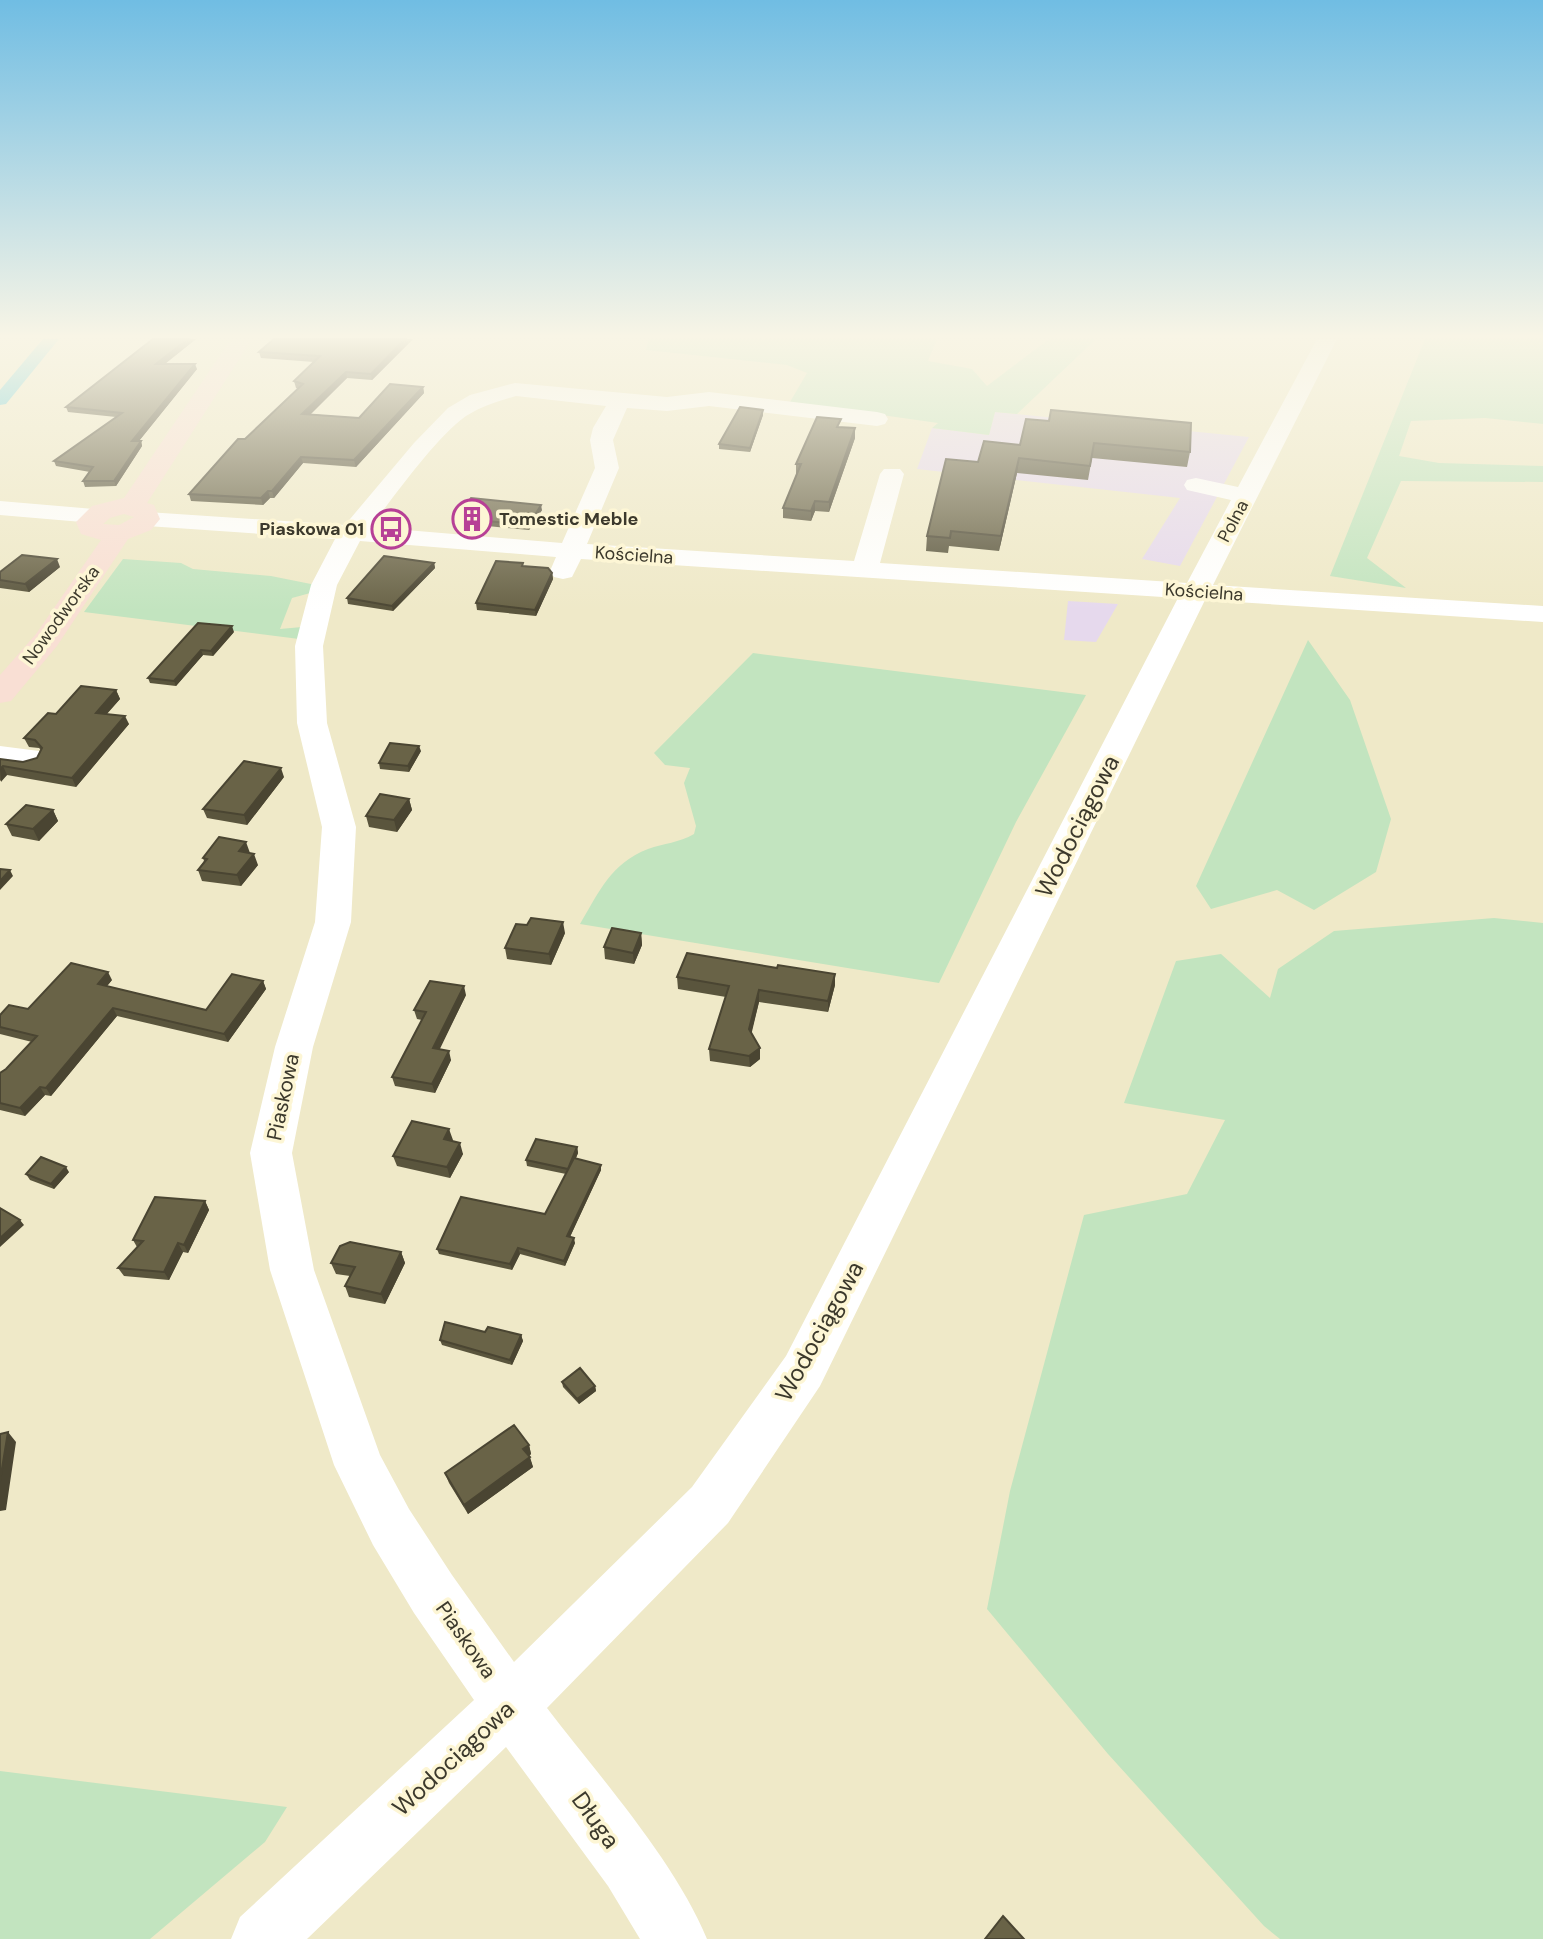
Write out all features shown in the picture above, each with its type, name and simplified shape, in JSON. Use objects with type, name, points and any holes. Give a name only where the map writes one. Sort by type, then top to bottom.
[{"type":"main road","points":[[140,513],[111,508],[94,516],[89,522],[90,528],[98,532],[119,533],[137,527],[140,513],[189,429]]},
{"type":"main road","name":"Nowodworska","points":[[0,694],[47,640],[119,533]]},
{"type":"street","points":[[351,534],[440,429]]},
{"type":"street","name":"Kościelna","points":[[566,562],[607,468],[607,457],[601,444],[604,429]]},
{"type":"street","name":"Polna","points":[[1196,591],[1280,429]]},
{"type":"street","points":[[865,569],[892,474]]},
{"type":"street","points":[[1196,485],[1246,496]]},
{"type":"street","points":[[0,508],[94,516]]},
{"type":"street","name":"Kościelna","points":[[140,513],[351,534],[566,562],[865,569],[1543,614]]},
{"type":"street","name":"Piaskowa","points":[[351,534],[324,585],[309,646],[312,723],[339,827],[333,922],[294,1047],[271,1153],[292,1270],[359,1465],[391,1527],[433,1594],[510,1705]]},
{"type":"street","name":"Wodociągowa","points":[[262,1939],[510,1705],[710,1504],[803,1371],[1196,591]]},
{"type":"street","name":"Długa","points":[[510,1705],[629,1865],[676,1939]]},
{"type":"shaded area","points":[[931,429],[989,435],[990,429],[1173,429],[1249,437],[1180,566],[1142,559],[1180,498],[917,469]]},
{"type":"shaded area","points":[[1068,601],[1118,604],[1096,642],[1064,640]]},
{"type":"green space","points":[[944,429],[990,429],[989,435]]},
{"type":"green space","points":[[1389,429],[1408,429],[1399,456],[1439,463],[1543,466],[1543,482],[1401,481],[1367,558],[1406,588],[1330,576]]},
{"type":"green space","points":[[123,559],[181,563],[193,569],[271,576],[316,585],[314,592],[292,598],[280,629],[302,627],[299,639],[84,612]]},
{"type":"green space","points":[[1308,640],[1350,700],[1391,819],[1376,872],[1314,910],[1277,890],[1211,909],[1196,886]]},
{"type":"green space","points":[[753,653],[1086,695],[1016,822],[939,983],[580,924],[607,880],[624,862],[648,849],[694,834],[696,826],[684,783],[690,768],[665,765],[654,753]]},
{"type":"green space","points":[[1494,918],[1543,923],[1543,1939],[1280,1939],[1264,1926],[1108,1754],[987,1609],[1010,1491],[1084,1215],[1187,1194],[1225,1120],[1124,1103],[1176,961],[1221,954],[1270,998],[1278,969],[1334,931]]},
{"type":"green space","points":[[0,1771],[287,1807],[265,1842],[150,1939],[0,1939]]},
{"type":"building","points":[[99,429],[141,429],[132,441],[141,441],[114,481],[83,481],[93,467],[54,461]]},
{"type":"building","points":[[255,429],[383,429],[354,460],[301,457],[272,491],[268,491],[261,498],[189,494],[238,439],[245,439]]},
{"type":"building","points":[[727,429],[756,429],[750,448],[719,444]]},
{"type":"building","points":[[811,429],[854,429],[829,502],[815,501],[811,511],[783,508],[801,464],[796,464]]},
{"type":"building","points":[[1024,429],[1191,429],[1190,452],[1094,443],[1090,466],[1019,458],[1001,536],[951,531],[950,538],[927,536],[946,459],[978,462],[984,441],[1020,445]]},
{"type":"building","points":[[471,498],[541,505],[529,525],[456,518]]},
{"type":"building","points":[[22,555],[57,559],[25,584],[0,580],[0,572]]},
{"type":"building","points":[[384,556],[434,563],[392,606],[347,598]]},
{"type":"building","points":[[496,561],[548,568],[552,573],[535,610],[476,603]]},
{"type":"building","points":[[198,623],[232,626],[211,651],[201,650],[174,681],[148,678]]},
{"type":"building","points":[[81,686],[116,690],[96,713],[125,716],[72,778],[3,766],[0,769],[0,759],[23,762],[37,758],[42,748],[35,740],[24,738],[48,713],[56,714]]},
{"type":"building","points":[[390,743],[419,746],[408,766],[379,763]]},
{"type":"building","points":[[244,761],[281,768],[244,815],[203,809]]},
{"type":"building","points":[[380,794],[409,799],[394,820],[366,816]]},
{"type":"building","points":[[26,805],[53,810],[33,829],[6,824]]},
{"type":"building","points":[[219,837],[246,842],[239,851],[254,854],[237,875],[198,870],[207,859],[203,858]]},
{"type":"building","points":[[0,869],[10,870],[0,881]]},
{"type":"building","points":[[531,918],[563,922],[549,954],[505,948],[516,924],[527,925]]},
{"type":"building","points":[[612,928],[641,933],[633,953],[604,947]]},
{"type":"building","points":[[687,953],[777,968],[778,965],[835,974],[828,1001],[759,990],[749,1029],[760,1048],[749,1056],[709,1049],[729,986],[677,977]]},
{"type":"building","points":[[71,963],[108,972],[98,984],[206,1010],[232,974],[263,981],[224,1034],[113,1008],[46,1088],[40,1087],[20,1108],[0,1103],[0,1073],[37,1036],[0,1027],[0,1015],[9,1005],[28,1009]]},
{"type":"building","points":[[430,981],[464,986],[433,1048],[449,1051],[432,1084],[392,1077],[426,1012],[414,1010]]},
{"type":"building","points":[[412,1121],[449,1129],[444,1139],[460,1143],[447,1167],[393,1156]]},
{"type":"building","points":[[536,1139],[577,1147],[568,1169],[526,1160]]},
{"type":"building","points":[[41,1157],[66,1167],[51,1184],[26,1174]]},
{"type":"building","points":[[574,1158],[601,1165],[567,1236],[574,1238],[564,1261],[518,1248],[510,1264],[437,1249],[461,1197],[545,1214]]},
{"type":"building","points":[[155,1197],[205,1201],[184,1245],[178,1243],[164,1272],[118,1268],[143,1241],[133,1240]]},
{"type":"building","points":[[0,1208],[20,1220],[0,1238]]},
{"type":"building","points":[[350,1242],[401,1252],[381,1294],[345,1286],[355,1267],[331,1263],[340,1246]]},
{"type":"building","points":[[445,1322],[485,1332],[488,1327],[521,1335],[510,1360],[440,1340]]},
{"type":"building","points":[[580,1368],[595,1386],[577,1399],[562,1382]]},
{"type":"building","points":[[514,1425],[529,1445],[523,1449],[530,1457],[464,1505],[445,1473]]},
{"type":"building","points":[[8,1432],[0,1481],[0,1434]]},
{"type":"building","points":[[1003,1916],[1024,1939],[985,1939]]},
{"type":"place","name":"Tomestic Meble","points":[[472,519]]},
{"type":"place","name":"Piaskowa 01","points":[[391,529]]}]
